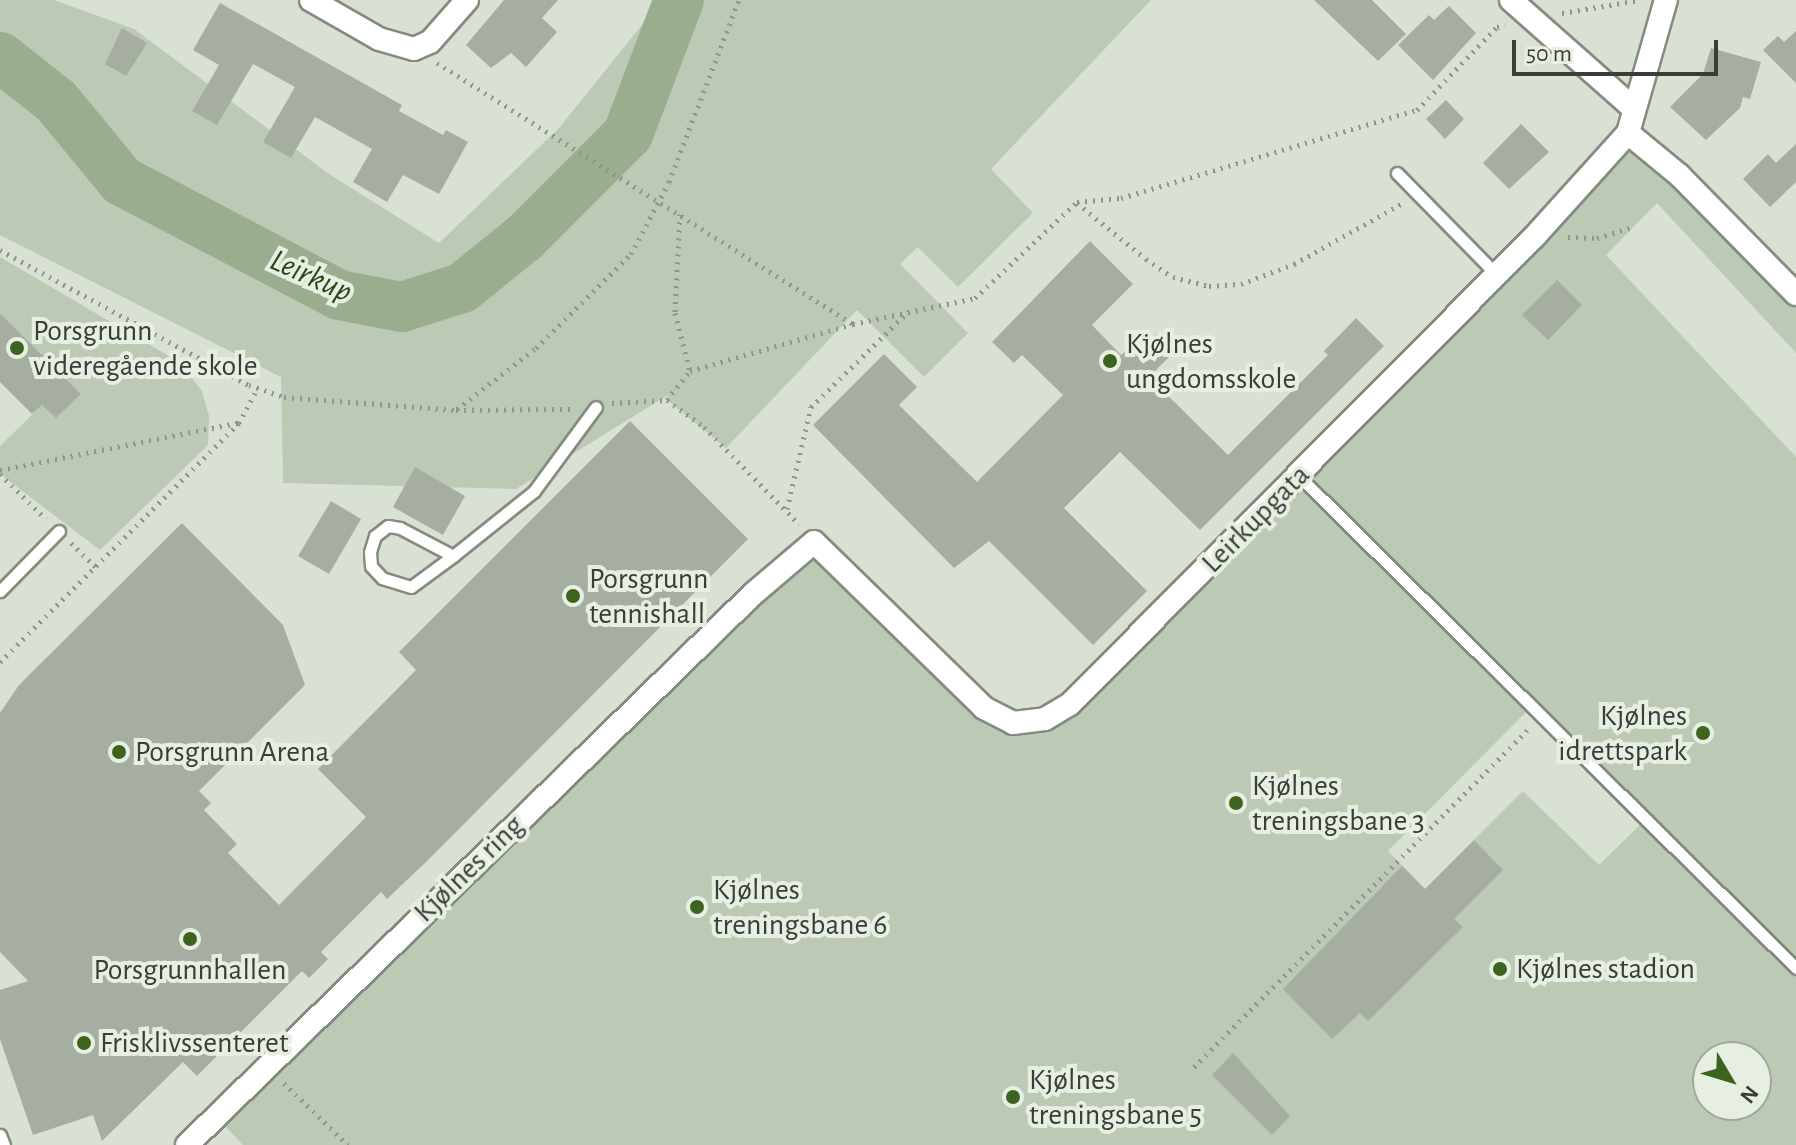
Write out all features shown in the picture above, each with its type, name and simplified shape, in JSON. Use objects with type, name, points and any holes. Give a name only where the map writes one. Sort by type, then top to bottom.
[{"type":"street","points":[[311,0],[379,39],[414,49],[430,42],[467,0]]},
{"type":"street","points":[[1511,0],[1634,109]]},
{"type":"street","name":"Leirkupgata","points":[[814,542],[984,708],[1013,723],[1045,719],[1070,704],[1535,236],[1628,133],[1666,0]]},
{"type":"street","points":[[1628,133],[1679,175],[1796,294]]},
{"type":"street","name":"Kjølnes ring","points":[[187,1145],[753,594],[814,542]]},
{"type":"lane","points":[[1397,173],[1495,273]]},
{"type":"lane","points":[[453,556],[400,528],[388,526],[375,536],[370,552],[371,566],[382,578],[411,587],[453,556],[534,491],[596,407]]},
{"type":"lane","points":[[1299,476],[1796,968]]},
{"type":"lane","points":[[0,591],[59,531]]},
{"type":"lane","points":[[0,1135],[4,1145]]},
{"type":"path","points":[[456,410],[536,348],[622,266],[660,200],[739,0]]},
{"type":"path","points":[[667,400],[690,371],[853,324],[975,298],[1077,202],[1121,198],[1417,110],[1497,27],[1640,0]]},
{"type":"path","points":[[414,49],[660,200],[853,324]]},
{"type":"path","points":[[1077,202],[1146,259],[1173,277],[1209,286],[1241,284],[1294,264],[1418,194]]},
{"type":"path","points":[[680,213],[675,313],[690,371]]},
{"type":"path","points":[[1535,236],[1597,238],[1633,227]]},
{"type":"path","points":[[0,250],[258,388],[299,398],[456,410],[596,407],[630,399],[667,400],[704,427],[787,509],[814,542]]},
{"type":"path","points":[[787,509],[811,407],[909,311]]},
{"type":"path","points":[[0,662],[239,423],[258,388]]},
{"type":"path","points":[[0,470],[239,423]]},
{"type":"path","points":[[1194,1067],[1541,715]]},
{"type":"path","points":[[267,1066],[348,1145]]},
{"type":"green space","points":[[0,0],[54,0],[134,29],[329,174],[439,243],[559,128],[662,0],[1151,0],[991,169],[1033,213],[958,287],[918,247],[900,264],[968,333],[924,377],[857,310],[726,448],[667,400],[668,395],[516,489],[283,483],[281,377],[0,235]]},
{"type":"green space","points":[[1628,133],[1796,294],[1796,353],[1657,203],[1606,255],[1796,457],[1796,1145],[243,1145],[216,1117],[814,542],[984,708],[1045,719]],"holes":[[[1532,706],[1645,820],[1599,865],[1523,791],[1425,889],[1388,851]]]},
{"type":"green space","points":[[0,257],[179,362],[202,391],[209,416],[208,445],[100,550],[0,474],[0,446],[42,405],[56,418],[80,394],[0,313]]},
{"type":"building","points":[[504,0],[558,0],[542,18],[557,32],[526,67],[511,53],[491,68],[466,45]]},
{"type":"building","points":[[1314,0],[1372,0],[1406,34],[1378,61]]},
{"type":"building","points":[[220,3],[402,105],[399,111],[443,135],[446,130],[468,142],[439,194],[403,175],[387,202],[353,182],[372,149],[315,117],[291,158],[263,142],[295,87],[253,64],[217,125],[192,111],[219,65],[193,50]]},
{"type":"building","points":[[1449,6],[1476,33],[1433,80],[1398,45],[1429,15],[1434,20]]},
{"type":"building","points":[[122,28],[147,43],[126,76],[105,64]]},
{"type":"building","points":[[1796,31],[1796,83],[1763,50],[1778,36],[1784,42]]},
{"type":"building","points":[[1711,48],[1761,62],[1750,99],[1743,97],[1740,108],[1706,140],[1670,107],[1703,74]]},
{"type":"building","points":[[1446,100],[1464,119],[1445,139],[1426,119]]},
{"type":"building","points":[[1521,124],[1549,152],[1509,189],[1483,163]]},
{"type":"building","points":[[1796,144],[1796,182],[1770,207],[1743,179],[1768,154],[1776,163]]},
{"type":"building","points":[[1090,241],[1133,284],[1092,325],[1121,355],[1129,348],[1135,354],[1156,334],[1174,352],[1149,377],[1228,455],[1328,355],[1324,351],[1356,318],[1384,346],[1200,530],[1120,452],[1064,508],[1147,591],[1093,645],[989,541],[954,568],[813,425],[884,354],[917,387],[899,405],[977,482],[1063,395],[1022,355],[1014,363],[992,342]]},
{"type":"building","points":[[1557,280],[1582,305],[1548,340],[1522,315]]},
{"type":"building","name":"Porsgrunn videregående skole","points":[[0,313],[81,394],[56,418],[42,405],[32,414],[0,382]]},
{"type":"building","points":[[630,421],[748,539],[427,861],[387,899],[381,892],[321,952],[328,959],[309,978],[302,971],[197,1076],[183,1062],[102,1141],[93,1115],[33,1135],[0,1039],[0,990],[28,981],[0,952],[0,713],[19,685],[182,523],[283,625],[305,685],[199,791],[211,803],[204,810],[237,844],[228,853],[279,905],[366,817],[318,769],[416,670],[399,652]]},
{"type":"building","points":[[415,467],[465,496],[443,535],[393,507]]},
{"type":"building","points":[[331,501],[361,519],[329,574],[298,556]]},
{"type":"building","points":[[1474,840],[1503,870],[1454,919],[1463,927],[1368,1021],[1360,1013],[1332,1039],[1283,989],[1402,866],[1425,889]]},
{"type":"building","points":[[1233,1053],[1290,1116],[1272,1135],[1212,1075]]},
{"type":"waterway","name":"Leirkup","points":[[0,57],[56,101],[122,181],[339,295],[402,307],[462,288],[524,238],[628,134],[679,0]]},
{"type":"place","name":"Porsgrunn videregående skole","points":[[17,348]]},
{"type":"place","name":"Kjølnes ungdomsskole","points":[[1110,361]]},
{"type":"place","name":"Porsgrunn tennishall","points":[[573,596]]},
{"type":"place","name":"Kjølnes idrettspark","points":[[1703,733]]},
{"type":"place","name":"Porsgrunn Arena","points":[[119,752]]},
{"type":"place","name":"Kjølnes treningsbane 3","points":[[1236,803]]},
{"type":"place","name":"Kjølnes treningsbane 6","points":[[697,907]]},
{"type":"place","name":"Porsgrunnhallen","points":[[190,939]]},
{"type":"place","name":"Kjølnes stadion","points":[[1500,969]]},
{"type":"place","name":"Frisklivssenteret","points":[[84,1043]]},
{"type":"place","name":"Kjølnes treningsbane 5","points":[[1013,1097]]}]
